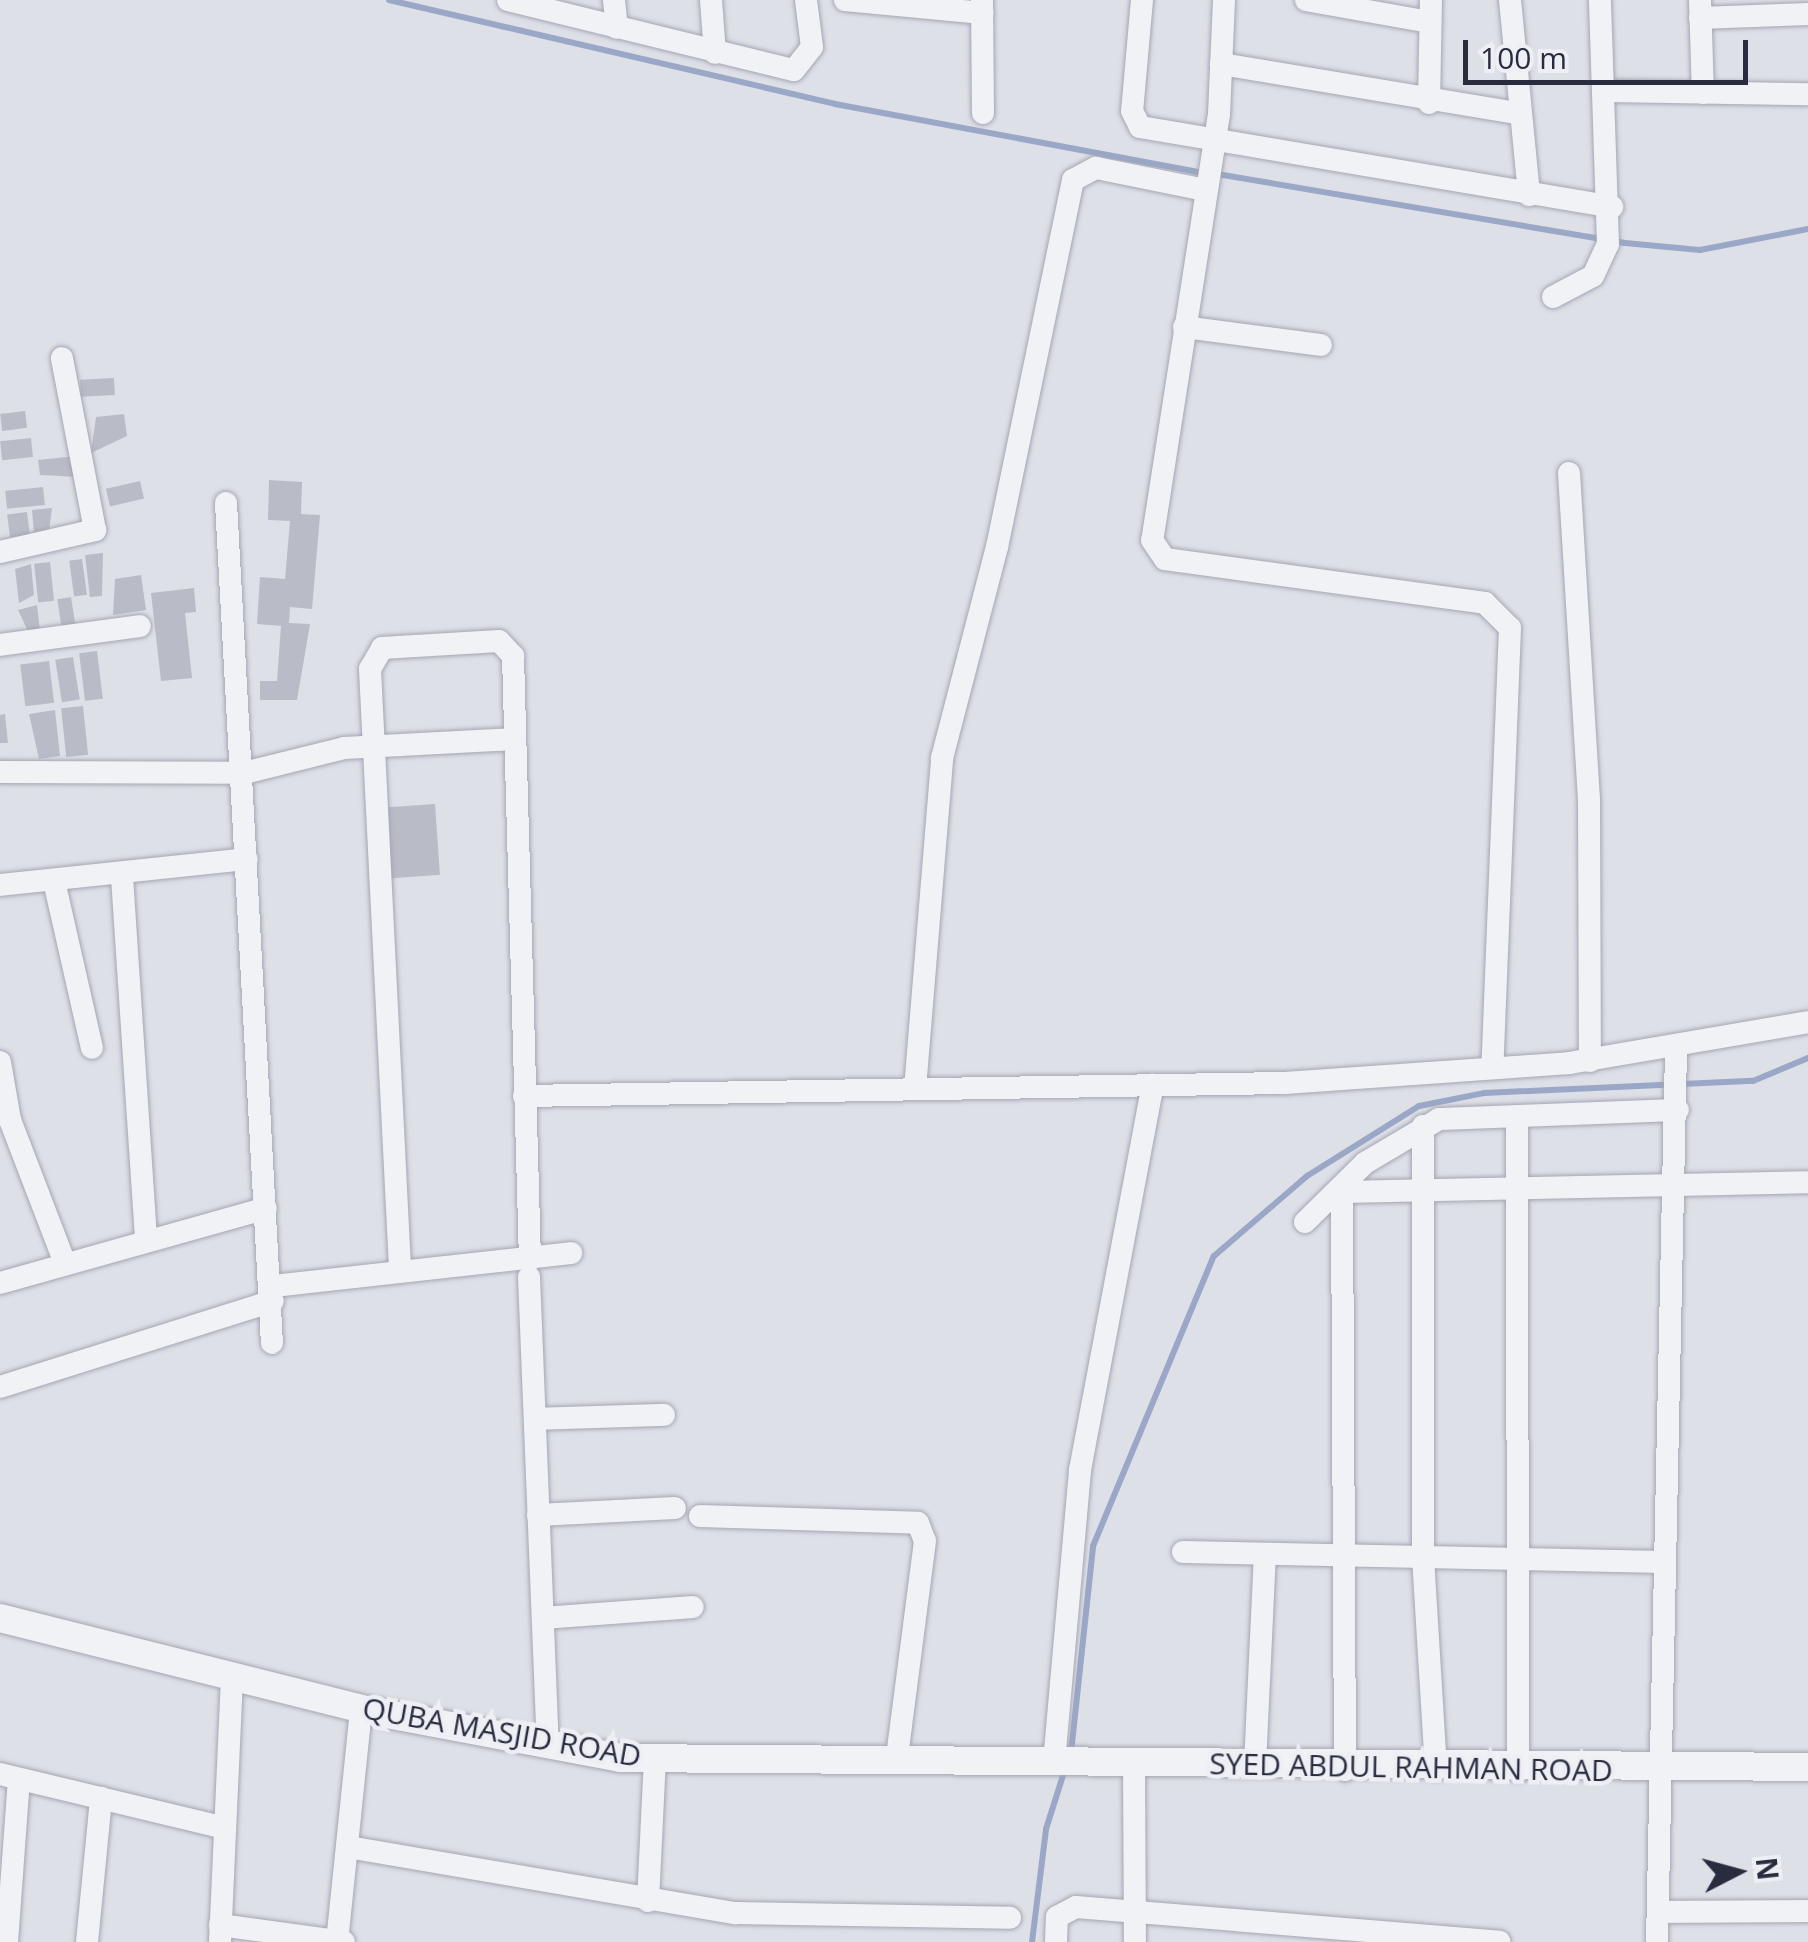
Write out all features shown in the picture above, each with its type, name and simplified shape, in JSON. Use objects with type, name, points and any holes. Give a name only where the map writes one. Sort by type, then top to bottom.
[{"type":"street","points":[[508,0],[541,5],[716,53],[801,69],[812,46],[806,0]]},
{"type":"street","points":[[614,0],[617,28]]},
{"type":"street","points":[[711,0],[716,53]]},
{"type":"street","points":[[845,0],[982,6],[983,112]]},
{"type":"street","points":[[1142,0],[1136,122],[1212,148],[1528,196],[1610,224]]},
{"type":"street","points":[[1224,0],[1212,148],[1150,531],[1160,555],[1485,603],[1510,628],[1492,1067]]},
{"type":"street","points":[[1306,0],[1430,11],[1428,103]]},
{"type":"street","points":[[1510,0],[1517,113],[1528,196]]},
{"type":"street","points":[[1553,297],[1593,276],[1610,224],[1600,0]]},
{"type":"street","points":[[1703,93],[1700,9],[1808,14]]},
{"type":"street","points":[[1221,64],[1428,103],[1517,113]]},
{"type":"street","points":[[1607,91],[1808,94]]},
{"type":"street","points":[[915,1089],[942,758],[997,547],[1073,180],[1096,168],[1206,188]]},
{"type":"street","points":[[1184,327],[1321,345]]},
{"type":"street","points":[[1,544],[95,530],[62,358]]},
{"type":"street","points":[[1569,473],[1590,799],[1590,1061]]},
{"type":"street","points":[[226,503],[273,1293],[272,1343]]},
{"type":"street","points":[[0,645],[140,626]]},
{"type":"street","points":[[400,1268],[369,744],[376,651],[500,640],[514,656],[529,1269],[548,1744]]},
{"type":"street","points":[[0,772],[244,773],[369,744],[514,739]]},
{"type":"street","points":[[0,885],[122,877],[248,860]]},
{"type":"street","points":[[122,877],[146,1241]]},
{"type":"street","points":[[54,881],[92,1048]]},
{"type":"street","points":[[1305,1222],[1342,1192],[1364,1163],[1423,1126],[1517,1116],[1677,1081],[1808,1022]]},
{"type":"street","points":[[524,1096],[1153,1085],[1590,1061],[1677,1081]]},
{"type":"street","points":[[0,1062],[10,1120],[65,1262]]},
{"type":"street","points":[[1657,1942],[1677,1081]]},
{"type":"street","points":[[1054,1762],[1080,1470],[1153,1085]]},
{"type":"street","points":[[1517,1116],[1514,1559],[1518,1771]]},
{"type":"street","points":[[1423,1126],[1423,1557],[1436,1770]]},
{"type":"street","points":[[1342,1192],[1518,1194],[1808,1182]]},
{"type":"street","points":[[1342,1192],[1345,1770]]},
{"type":"street","points":[[0,1283],[266,1208]]},
{"type":"street","points":[[0,1387],[273,1293],[400,1268],[529,1269],[571,1253]]},
{"type":"street","points":[[535,1419],[664,1415]]},
{"type":"street","points":[[538,1515],[675,1508]]},
{"type":"street","points":[[700,1516],[918,1523],[925,1540],[897,1758]]},
{"type":"street","points":[[1183,1552],[1665,1562]]},
{"type":"street","points":[[1254,1766],[1265,1554]]},
{"type":"street","points":[[542,1618],[693,1607]]},
{"type":"street","name":"QUBA MASJID ROAD","points":[[0,1618],[361,1708],[548,1744],[655,1759],[897,1758],[1014,1762]]},
{"type":"street","points":[[232,1676],[220,1827],[220,1934],[340,1942],[361,1708]]},
{"type":"street","points":[[648,1901],[655,1759]]},
{"type":"street","name":"SYED ABDUL RAHMAN ROAD","points":[[1014,1762],[1345,1770],[1808,1767]]},
{"type":"street","points":[[1121,1762],[1134,1942]]},
{"type":"street","points":[[8,1942],[10,1777],[220,1827]]},
{"type":"street","points":[[87,1942],[101,1798]]},
{"type":"street","points":[[348,1846],[648,1901],[736,1913],[1010,1918]]},
{"type":"street","points":[[1056,1942],[1067,1909],[1134,1908],[1228,1930],[1500,1942]]},
{"type":"street","points":[[1658,1912],[1808,1911]]},
{"type":"building","points":[[114,378],[115,395],[81,397],[80,380]]},
{"type":"building","points":[[25,411],[27,428],[2,431],[0,414]]},
{"type":"building","points":[[124,414],[127,436],[91,453],[96,417]]},
{"type":"building","points":[[31,438],[33,457],[2,460],[0,441]]},
{"type":"building","points":[[76,456],[78,477],[40,475],[38,460]]},
{"type":"building","points":[[269,480],[302,482],[301,514],[320,515],[312,609],[290,607],[289,623],[310,624],[297,700],[260,700],[260,681],[277,681],[281,626],[257,624],[260,577],[285,579],[290,521],[268,520]]},
{"type":"building","points":[[140,481],[144,499],[110,506],[106,489]]},
{"type":"building","points":[[43,487],[45,505],[7,509],[5,491]]},
{"type":"building","points":[[52,508],[49,532],[34,533],[32,510]]},
{"type":"building","points":[[27,512],[30,535],[10,537],[7,514]]},
{"type":"building","points":[[103,553],[102,596],[90,597],[85,555]]},
{"type":"building","points":[[82,559],[87,595],[74,596],[69,561]]},
{"type":"building","points":[[50,562],[54,601],[38,602],[34,564]]},
{"type":"building","points":[[31,564],[34,595],[19,603],[15,569]]},
{"type":"building","points":[[141,575],[146,610],[113,615],[115,579]]},
{"type":"building","points":[[194,588],[196,612],[185,613],[192,678],[161,681],[151,593]]},
{"type":"building","points":[[71,597],[76,630],[62,632],[57,599]]},
{"type":"building","points":[[37,605],[41,639],[32,640],[18,610]]},
{"type":"building","points":[[97,651],[103,699],[85,701],[79,653]]},
{"type":"building","points":[[73,657],[80,699],[62,702],[55,660]]},
{"type":"building","points":[[49,661],[54,703],[25,706],[20,665]]},
{"type":"building","points":[[83,706],[88,755],[66,757],[61,708]]},
{"type":"building","points":[[55,710],[60,756],[39,759],[29,714]]},
{"type":"building","points":[[5,714],[8,743],[0,743],[0,715]]},
{"type":"building","points":[[435,804],[440,875],[389,878],[384,808]]},
{"type":"waterway","points":[[389,0],[835,104],[1204,173]]},
{"type":"waterway","points":[[1217,174],[1625,243],[1700,250],[1808,229]]},
{"type":"waterway","points":[[1071,1753],[1093,1546],[1214,1256],[1307,1176],[1419,1106],[1484,1093],[1753,1081],[1808,1058]]},
{"type":"waterway","points":[[1032,1942],[1046,1829],[1065,1769]]}]
